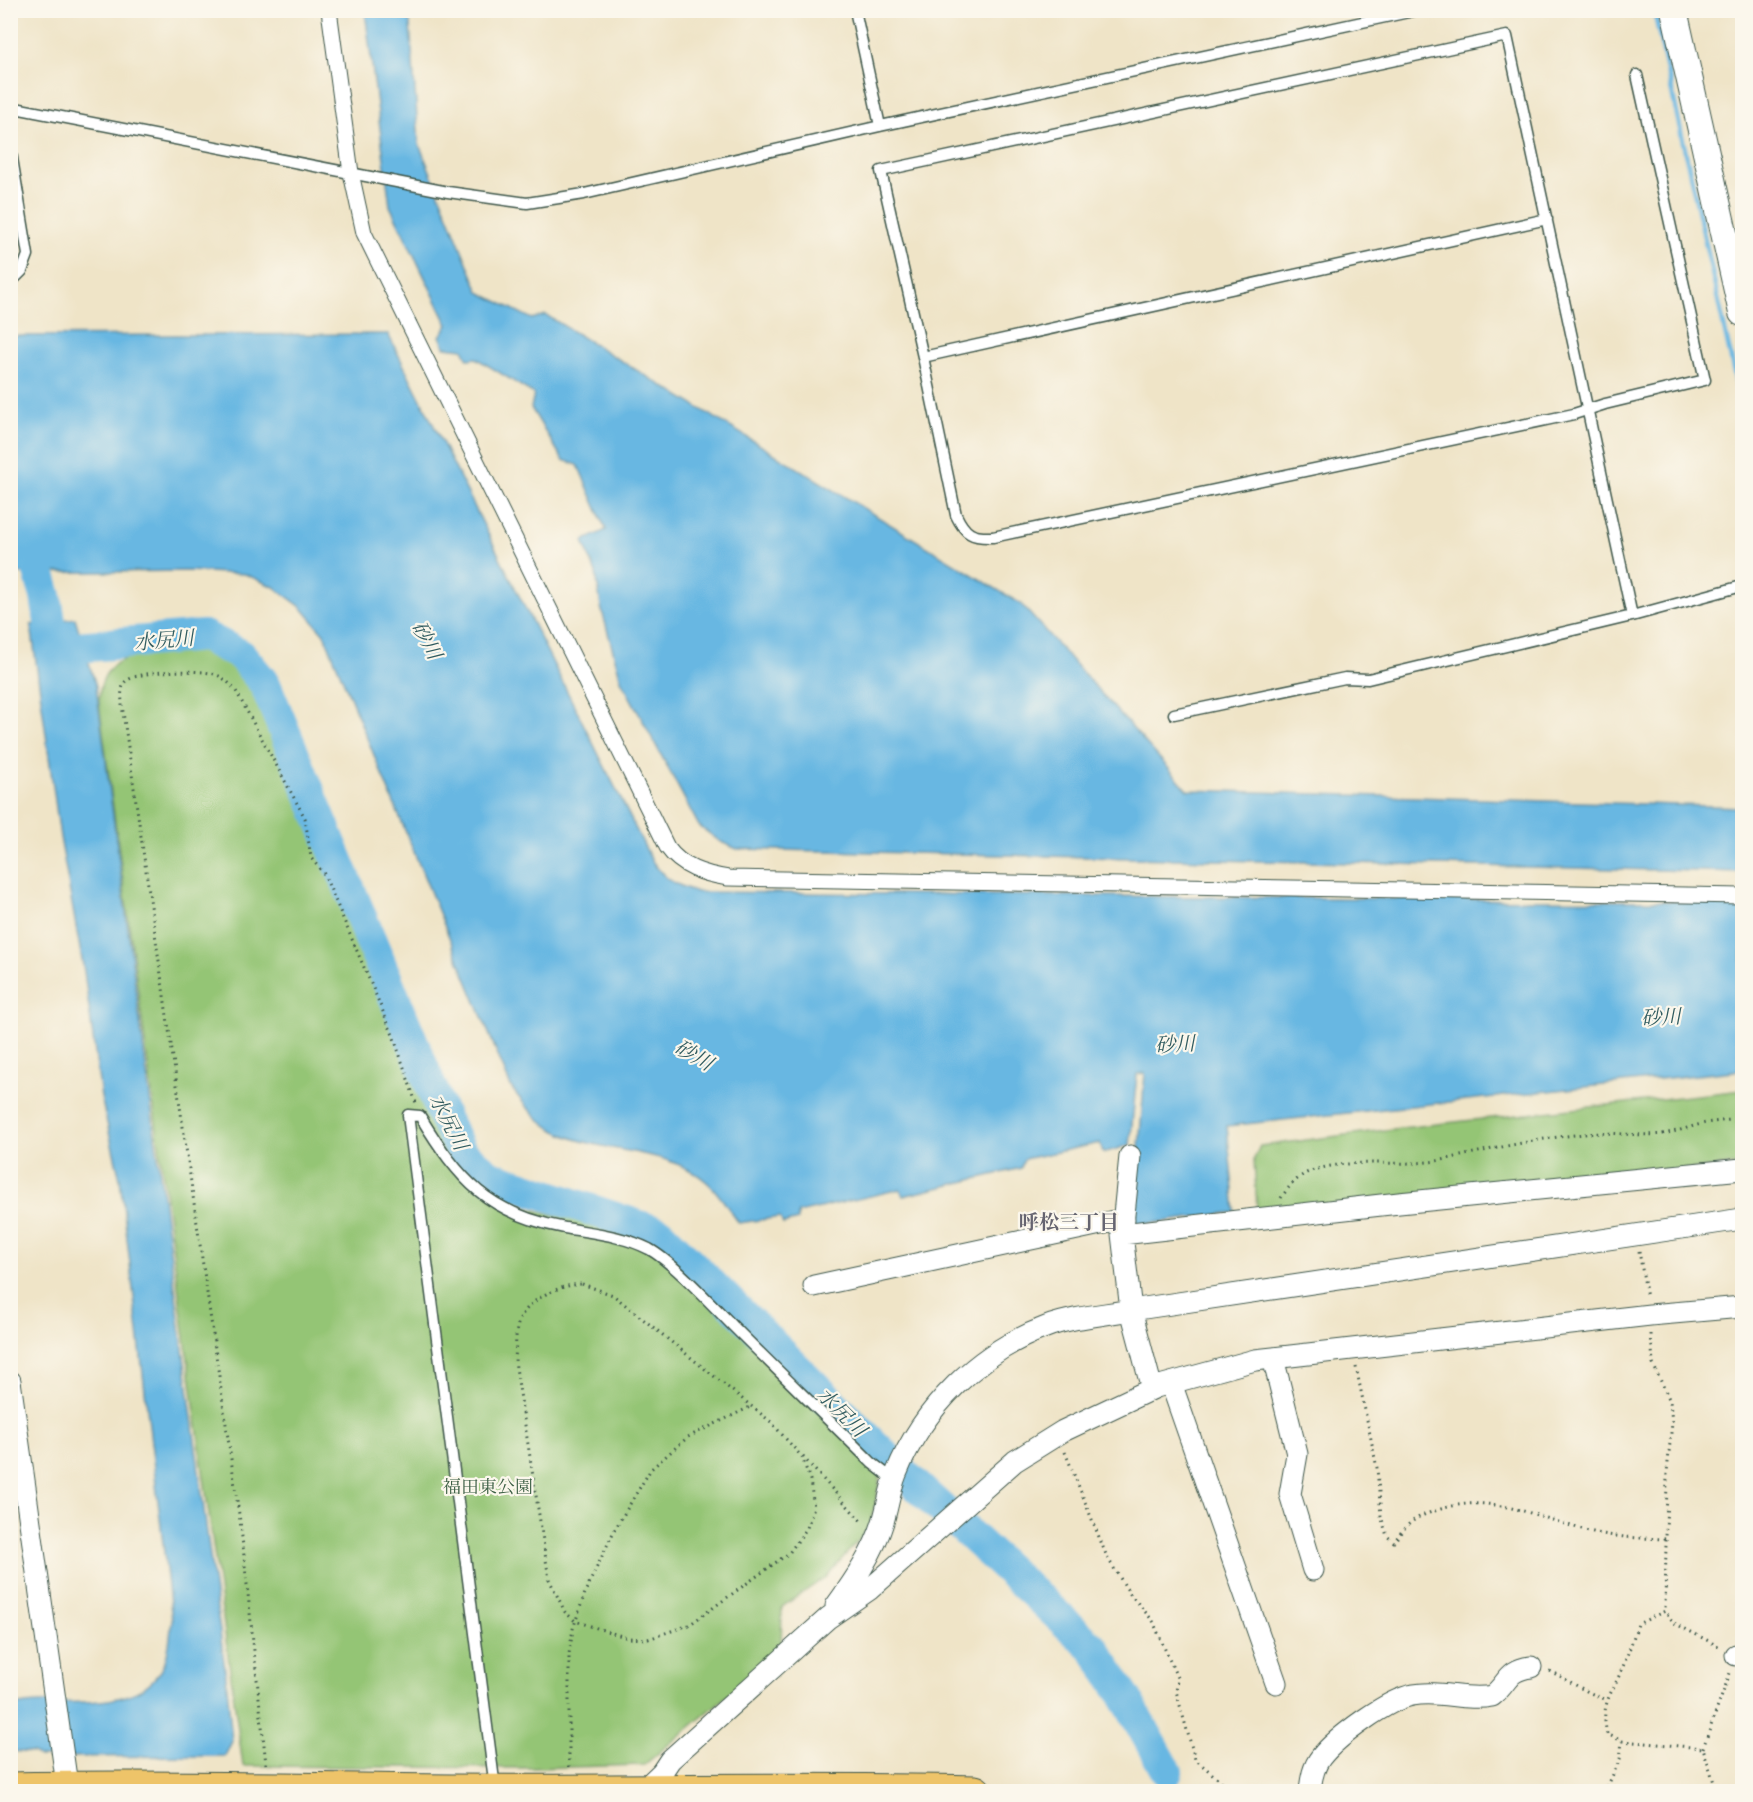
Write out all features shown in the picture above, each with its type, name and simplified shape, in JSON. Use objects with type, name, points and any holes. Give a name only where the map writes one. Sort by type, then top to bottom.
[{"type":"highway","points":[[10,1789],[67,1782],[160,1786],[496,1791],[975,1791]]},
{"type":"street","points":[[329,10],[357,174],[359,219],[369,244],[667,847],[688,867],[728,878],[1743,896]]},
{"type":"street","points":[[1674,10],[1743,313]]},
{"type":"street","points":[[1130,1156],[1123,1226],[1131,1310],[1276,1683]]},
{"type":"street","points":[[814,1286],[1123,1226],[1399,1203],[1743,1169]]},
{"type":"street","points":[[828,1618],[856,1579],[876,1537],[898,1471],[945,1397],[976,1365],[1006,1345],[1048,1326],[1131,1310],[1743,1219]]},
{"type":"street","points":[[642,1791],[662,1772],[670,1760],[828,1618],[870,1589],[1015,1461],[1058,1434],[1105,1409],[1162,1386],[1273,1358],[1650,1315],[1743,1307]]},
{"type":"street","points":[[1273,1358],[1297,1454],[1290,1494],[1313,1570]]},
{"type":"street","points":[[10,1381],[18,1481],[53,1673],[67,1782]]},
{"type":"street","points":[[1310,1791],[1314,1768],[1321,1756],[1349,1732],[1394,1701],[1411,1695],[1431,1692],[1491,1696],[1510,1674],[1518,1669],[1532,1667]]},
{"type":"lane","points":[[855,10],[880,126]]},
{"type":"lane","points":[[10,107],[506,202],[554,200],[880,126],[1418,10]]},
{"type":"lane","points":[[1632,616],[1589,409],[1507,36],[881,171],[956,515],[963,528],[977,538],[993,537],[1411,449],[1589,409],[1705,380],[1638,75]]},
{"type":"lane","points":[[10,146],[28,255],[22,271],[10,283]]},
{"type":"lane","points":[[923,357],[1547,219]]},
{"type":"lane","points":[[1174,714],[1345,678],[1368,679],[1632,616],[1743,586]]},
{"type":"lane","points":[[496,1791],[407,1124],[408,1115],[420,1116],[464,1180],[489,1200],[526,1218],[618,1239],[650,1250],[693,1286],[872,1463],[898,1471]]},
{"type":"path","points":[[267,1767],[241,1528],[122,705],[122,690],[126,682],[135,676],[191,671],[219,676],[236,691],[305,818],[311,858],[324,874],[388,1024],[420,1116]]},
{"type":"path","points":[[1281,1197],[1292,1183],[1308,1172],[1333,1165],[1373,1161],[1393,1164],[1447,1159],[1462,1154],[1583,1134],[1663,1134],[1707,1123],[1743,1119]]},
{"type":"path","points":[[1636,1235],[1650,1315],[1653,1364],[1670,1401],[1672,1423],[1667,1472],[1665,1611],[1674,1623],[1739,1656],[1703,1748],[1717,1791]]},
{"type":"path","points":[[802,1456],[810,1480],[814,1507],[807,1528],[789,1553],[689,1625],[648,1638],[628,1638],[575,1621],[565,1612],[549,1579],[515,1361],[519,1322],[531,1306],[548,1292],[570,1285],[582,1284],[613,1295],[771,1422],[876,1537]]},
{"type":"path","points":[[1352,1348],[1371,1430],[1381,1516],[1387,1536],[1395,1542],[1406,1524],[1420,1515],[1457,1504],[1476,1502],[1512,1507],[1592,1532],[1622,1538],[1667,1539]]},
{"type":"path","points":[[569,1775],[569,1654],[575,1621],[586,1590],[615,1529],[651,1468],[688,1437],[751,1407]]},
{"type":"path","points":[[1058,1434],[1107,1557],[1130,1594],[1153,1621],[1178,1680],[1176,1691],[1195,1759],[1223,1783],[1228,1791]]},
{"type":"path","points":[[1665,1611],[1638,1624],[1622,1669],[1605,1699],[1604,1719],[1607,1734],[1622,1741],[1703,1748]]},
{"type":"path","points":[[1532,1667],[1565,1678],[1580,1690],[1605,1699]]},
{"type":"path","points":[[1605,1791],[1620,1759],[1622,1741]]},
{"type":"green space","name":"福田東公園","points":[[160,649],[208,652],[227,659],[249,674],[439,1127],[456,1161],[477,1180],[516,1204],[532,1210],[619,1229],[651,1242],[693,1277],[874,1452],[879,1461],[879,1484],[870,1527],[826,1577],[782,1607],[781,1651],[644,1765],[533,1768],[243,1766],[99,703],[100,689],[109,670],[126,659]]},
{"type":"green space","points":[[1742,1090],[1742,1164],[1257,1212],[1254,1159],[1260,1146]]},
{"type":"water","points":[[365,11],[409,11],[419,144],[479,292],[532,319],[546,315],[1021,604],[1188,790],[1742,807],[1742,872],[737,849],[721,842],[699,826],[621,680],[601,607],[596,573],[583,541],[606,530],[578,465],[563,460],[531,408],[534,394],[476,358],[468,359],[463,349],[445,347],[440,336],[448,325],[390,206]]},
{"type":"water","name":"砂川","points":[[388,334],[652,861],[666,877],[676,884],[697,892],[1742,902],[1742,1070],[1227,1126],[1235,1212],[1138,1225],[1133,1221],[1145,1073],[1137,1074],[1130,1145],[1103,1153],[1100,1143],[1024,1159],[1021,1168],[903,1196],[900,1189],[798,1213],[798,1220],[783,1224],[780,1217],[739,1223],[712,1187],[691,1171],[652,1156],[588,1143],[549,1127],[528,1109],[511,1087],[324,634],[301,607],[274,587],[245,574],[188,571],[11,573],[10,336]]},
{"type":"water","points":[[75,618],[96,686],[227,1685],[232,1741],[225,1756],[39,1757],[33,1753],[11,1751],[10,1707],[97,1701],[118,1698],[138,1691],[154,1679],[165,1661],[172,1620],[120,1179],[101,1097],[84,971],[60,837],[31,625]]},
{"type":"waterway","points":[[1654,10],[1742,408]]},
{"type":"waterway","name":"水尻川","points":[[10,474],[46,596],[54,649],[204,636],[241,655],[265,684],[444,1118],[462,1153],[490,1176],[660,1233],[906,1476],[1094,1649],[1126,1698],[1167,1772]]},
{"type":"district","name":"呼松三丁目","points":[[1069,1222]]}]
